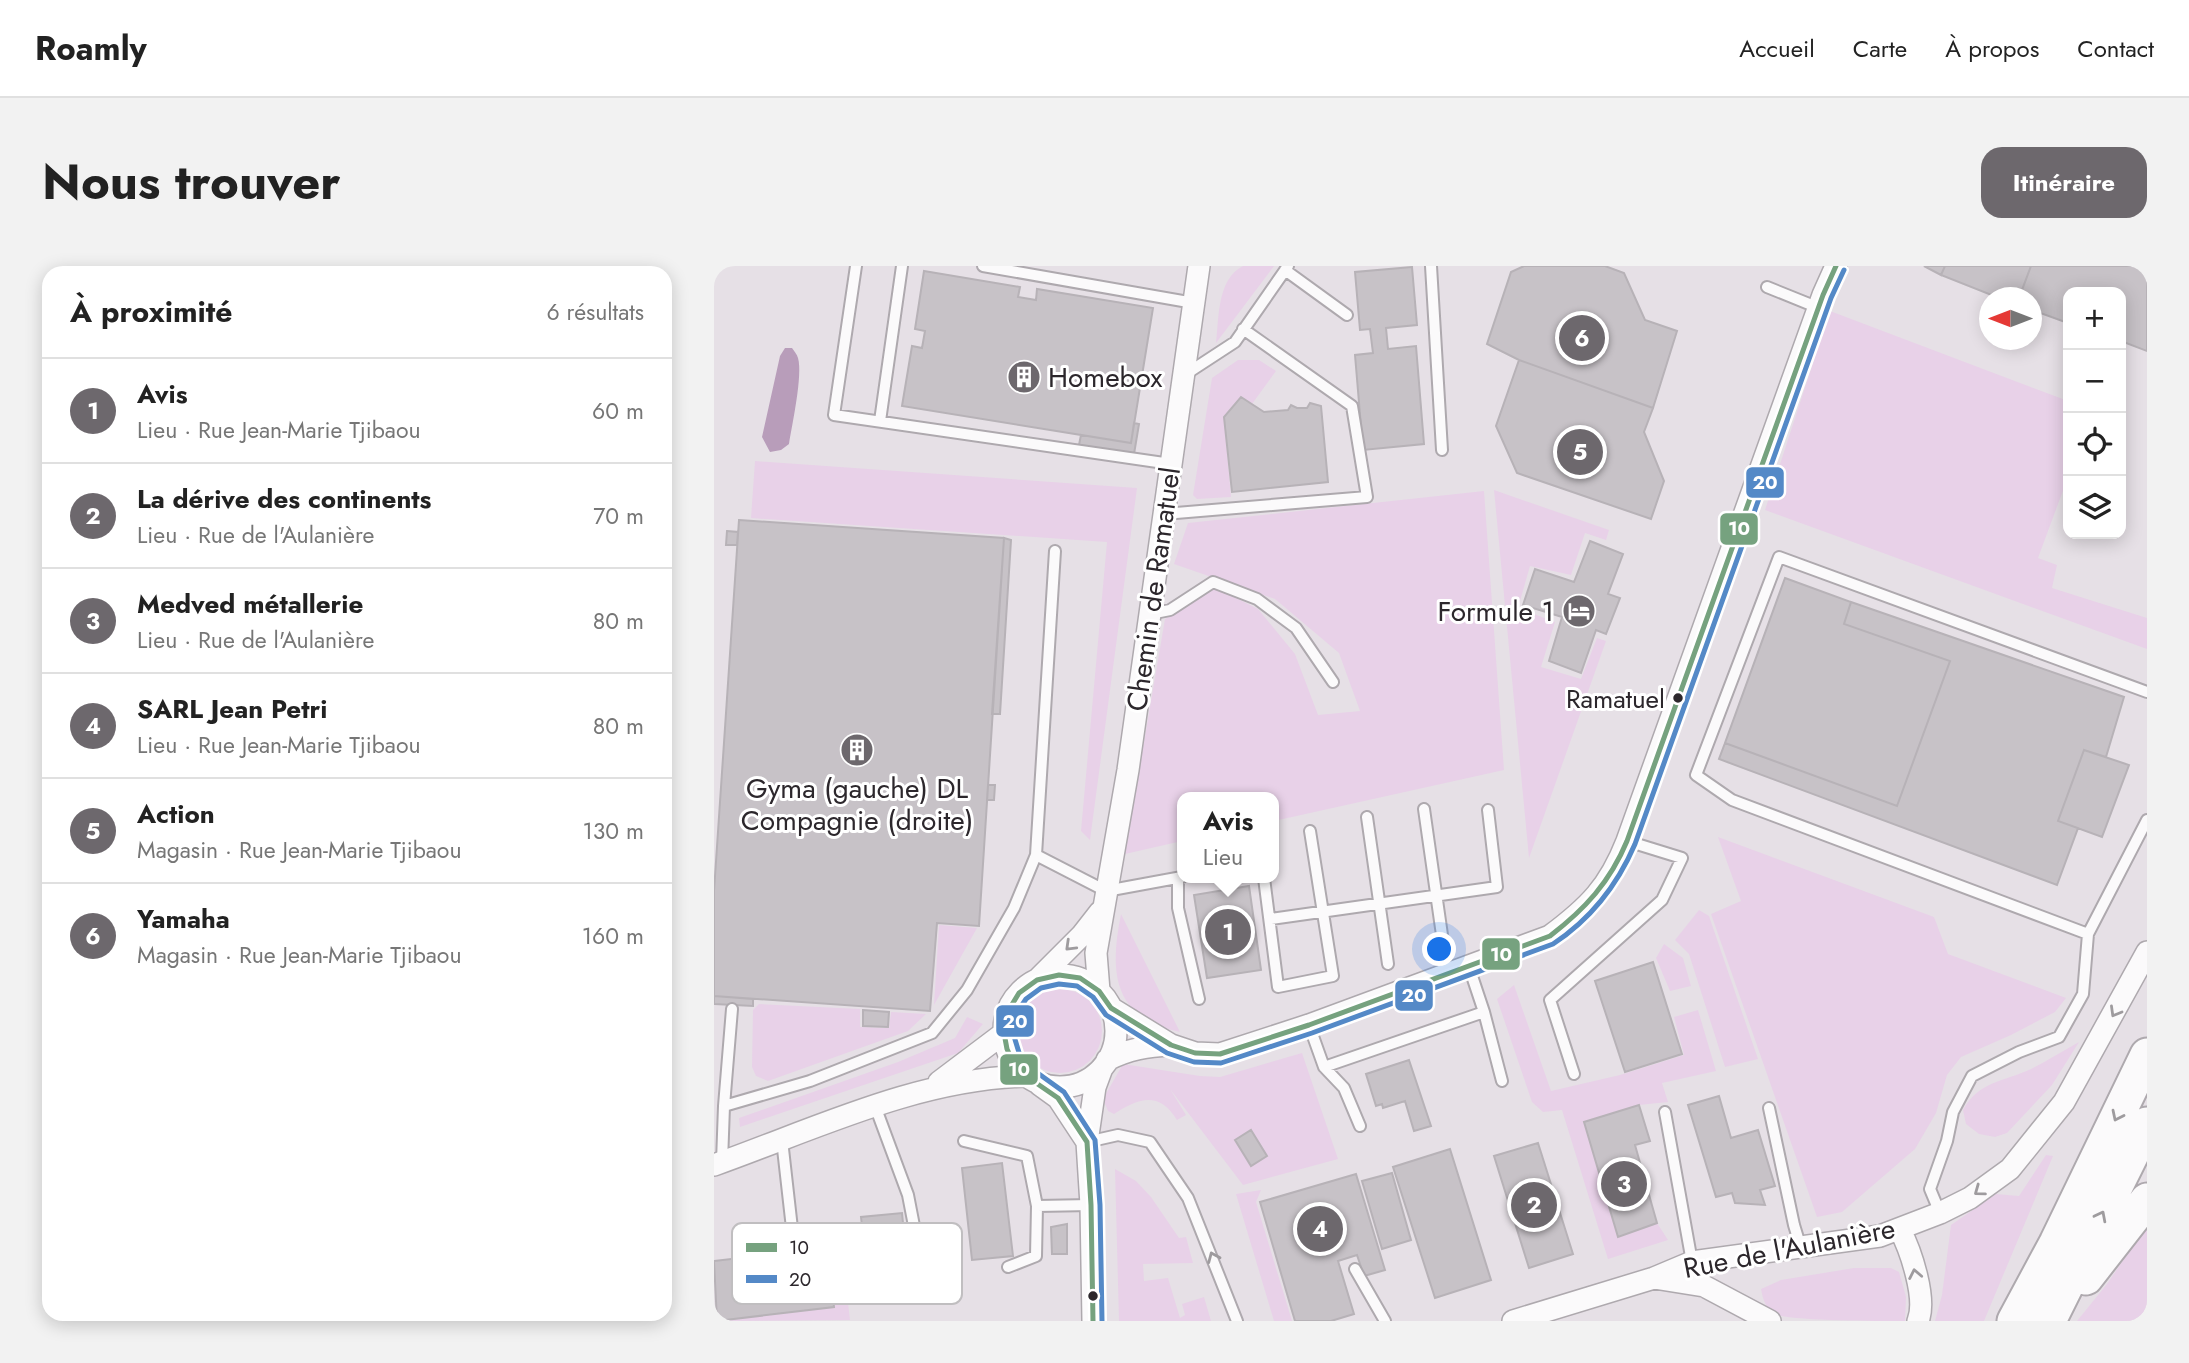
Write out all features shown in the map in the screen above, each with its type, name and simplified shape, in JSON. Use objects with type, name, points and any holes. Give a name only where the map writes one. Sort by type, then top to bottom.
[{"type":"main road","points":[[2014,1321],[2056,1243],[2147,1055]]},
{"type":"main road","points":[[2051,1321],[2147,1124]]},
{"type":"main road","points":[[2051,1321],[2147,1200]]},
{"type":"street","name":"Chemin de Ramatuel","points":[[1099,990],[1096,953],[1128,770],[1199,266]]},
{"type":"street","points":[[1111,1008],[1171,1045],[1195,1053],[1220,1054],[1309,1025],[1550,936],[1584,911],[1617,866],[1628,841],[1836,266]]},
{"type":"street","points":[[1087,1142],[1058,1098],[1014,1064],[1004,1033],[1008,1012],[1019,993],[1037,980],[1082,935],[1104,901]]},
{"type":"street","name":"Rue de l'Aulanière","points":[[1513,1321],[1547,1316],[1692,1262],[1880,1236],[1900,1230],[1970,1198],[2010,1168],[2064,1102],[2147,952]]},
{"type":"street","points":[[1037,980],[1059,975],[1080,978],[1099,990],[1111,1008],[1116,1031],[1113,1050],[1095,1087],[1087,1142],[1093,1321]]},
{"type":"street","points":[[928,1089],[958,1070],[1004,1033]]},
{"type":"street","points":[[718,1163],[928,1089],[967,1081],[1032,1079],[1052,1087],[1071,1085],[1085,1081],[1127,1050],[1171,1045]]},
{"type":"street","points":[[1900,1230],[1910,1248],[1916,1277],[1921,1314],[1918,1321]]},
{"type":"street","points":[[1654,1278],[1704,1286],[1747,1315],[1770,1321]]},
{"type":"lane","points":[[856,266],[834,415],[1171,464]]},
{"type":"lane","points":[[880,421],[902,266]]},
{"type":"lane","points":[[983,266],[1194,303]]},
{"type":"lane","points":[[1431,266],[1442,450]]},
{"type":"lane","points":[[1183,376],[1235,342],[1286,268],[1347,315]]},
{"type":"lane","points":[[1767,287],[1819,308]]},
{"type":"lane","points":[[1164,514],[1367,496],[1352,406],[1244,329]]},
{"type":"lane","points":[[724,1106],[810,1081],[932,1033],[974,978],[1014,908],[1036,855],[1055,551]]},
{"type":"lane","points":[[2088,934],[1732,800],[1696,775],[1779,556],[2147,692]]},
{"type":"lane","points":[[1150,614],[1170,610],[1213,582],[1257,599],[1296,628],[1333,682]]},
{"type":"lane","points":[[1424,809],[1443,942]]},
{"type":"lane","points":[[1271,919],[1497,887],[1488,810]]},
{"type":"lane","points":[[1367,817],[1388,964]]},
{"type":"lane","points":[[1940,1213],[1930,1189],[1947,1141],[1952,1112],[1972,1076],[2019,1052],[2059,1037],[2082,994],[2088,934],[2147,820]]},
{"type":"lane","points":[[1265,883],[1278,987],[1333,976],[1310,831]]},
{"type":"lane","points":[[1574,1074],[1550,1000],[1662,900],[1682,858],[1628,841]]},
{"type":"lane","points":[[1036,855],[1104,901],[1177,879]]},
{"type":"lane","points":[[1180,883],[1178,908],[1199,999]]},
{"type":"lane","points":[[1469,967],[1502,1081]]},
{"type":"lane","points":[[718,1163],[732,1009]]},
{"type":"lane","points":[[1324,1067],[1484,1012]]},
{"type":"lane","points":[[1309,1025],[1324,1067],[1344,1087],[1360,1126]]},
{"type":"lane","points":[[875,1106],[908,1195],[913,1223]]},
{"type":"lane","points":[[1769,1108],[1801,1248]]},
{"type":"lane","points":[[1665,1112],[1692,1262]]},
{"type":"lane","points":[[1087,1142],[1118,1135],[1150,1142],[1188,1198],[1231,1300],[1237,1321]]},
{"type":"lane","points":[[782,1140],[791,1223]]},
{"type":"lane","points":[[964,1141],[1027,1157],[1037,1206],[1036,1256],[1008,1267]]},
{"type":"lane","points":[[1037,1206],[1091,1205]]},
{"type":"lane","points":[[1355,1269],[1385,1321]]},
{"type":"shaded area","points":[[1243,266],[1274,266],[1216,343],[1224,289],[1234,272]]},
{"type":"shaded area","points":[[1830,311],[2063,399],[2063,490],[2038,558],[2057,565],[2052,588],[2147,618],[2147,649],[1765,510]]},
{"type":"shaded area","points":[[785,348],[792,348],[798,358],[796,400],[789,444],[781,450],[770,452],[762,437],[780,356]]},
{"type":"shaded area","points":[[1238,360],[1259,360],[1276,371],[1252,404],[1241,397],[1224,417],[1231,497],[1197,499],[1193,495],[1212,378]]},
{"type":"shaded area","points":[[755,461],[1137,488],[1090,840],[1081,831],[1107,542],[751,518]]},
{"type":"shaded area","points":[[1494,490],[1609,530],[1606,540],[1585,533],[1571,575],[1530,566],[1518,608],[1555,622],[1541,667],[1581,679],[1597,638],[1606,641],[1529,858]]},
{"type":"shaded area","points":[[1484,491],[1504,770],[1279,820],[1279,792],[1177,792],[1177,842],[1125,854],[1165,619],[1214,587],[1258,609],[1295,654],[1318,715],[1360,711],[1339,653],[1275,599],[1174,564],[1188,523]]},
{"type":"shaded area","points":[[1718,837],[1934,917],[1948,954],[2066,998],[2055,1012],[1961,1057],[1947,1075],[1936,1113],[1915,1149],[1842,1212],[1817,1217],[1711,914],[1741,901]]},
{"type":"shaded area","points":[[1699,910],[1709,916],[1758,1059],[1725,1067],[1689,954],[1675,940]]},
{"type":"shaded area","points":[[1121,914],[1180,1032],[1141,1016],[1129,1004],[1121,990],[1116,955]]},
{"type":"shaded area","points":[[939,925],[977,928],[934,1005]]},
{"type":"shaded area","points":[[1664,944],[1683,958],[1691,986],[1670,991],[1656,958]]},
{"type":"shaded area","points":[[1514,985],[1551,1091],[1620,1075],[1684,1055],[1674,1017],[1698,1010],[1716,1071],[1662,1083],[1668,1102],[1639,1105],[1584,1123],[1618,1236],[1657,1223],[1668,1240],[1608,1259],[1562,1110],[1543,1112],[1532,1102],[1497,999]]},
{"type":"shaded area","points":[[1060,989],[1076,992],[1090,1001],[1099,1015],[1102,1031],[1099,1047],[1090,1061],[1076,1070],[1060,1073],[1044,1070],[1030,1061],[1021,1047],[1018,1031],[1021,1015],[1030,1001],[1044,992]]},
{"type":"shaded area","points":[[759,1004],[860,1009],[860,1027],[889,1028],[891,1012],[926,1014],[908,1031],[768,1081],[756,1076],[752,1067],[753,1010]]},
{"type":"shaded area","points":[[967,1017],[983,1024],[958,1053],[740,1127],[739,1118],[898,1062],[955,1038]]},
{"type":"shaded area","points":[[2079,1042],[2052,1085],[2007,1133],[1995,1137],[1979,1134],[1966,1124],[1963,1110],[1976,1093],[2031,1069]]},
{"type":"shaded area","points":[[1302,1053],[1338,1159],[1243,1185],[1170,1089],[1186,1115],[1177,1120],[1156,1101],[1140,1101],[1114,1114],[1108,1111],[1103,1099],[1123,1064],[1220,1077]]},
{"type":"shaded area","points":[[2046,1155],[2053,1156],[1984,1321],[1935,1321],[1942,1295],[1951,1225],[1996,1194],[2019,1196]]},
{"type":"shaded area","points":[[1115,1169],[1136,1181],[1151,1197],[1179,1238],[1186,1237],[1193,1263],[1143,1264],[1144,1281],[1168,1278],[1180,1318],[1185,1315],[1182,1304],[1204,1297],[1211,1321],[1119,1321]]},
{"type":"shaded area","points":[[1261,1190],[1256,1202],[1292,1321],[1274,1321],[1236,1194]]},
{"type":"shaded area","points":[[2147,1225],[2147,1321],[2077,1321],[2107,1284]]},
{"type":"shaded area","points":[[1854,1268],[1891,1268],[1899,1272],[1906,1297],[1905,1321],[1788,1317],[1773,1313],[1764,1301],[1761,1289],[1781,1280]]},
{"type":"shaded area","points":[[834,1304],[848,1304],[850,1320],[719,1321],[834,1307]]},
{"type":"building","points":[[1524,266],[1605,266],[1624,273],[1645,320],[1677,331],[1653,408],[1519,360],[1487,344],[1511,272]]},
{"type":"building","points":[[1924,266],[1945,266],[1941,275]]},
{"type":"building","points":[[1945,266],[2031,266],[2023,287],[1979,287],[1979,290],[1941,275]]},
{"type":"building","points":[[2031,266],[2147,266],[2147,351],[2126,343],[2126,287],[2063,287],[2063,321],[2042,314],[2042,287],[2023,287]]},
{"type":"building","points":[[1412,267],[1417,325],[1386,328],[1388,349],[1416,346],[1424,444],[1363,450],[1355,355],[1373,353],[1370,329],[1360,330],[1355,272]]},
{"type":"building","name":"Homebox","points":[[924,271],[1020,287],[1018,297],[1036,300],[1037,289],[1153,308],[1131,443],[902,406],[912,346],[922,348],[925,331],[915,329]]},
{"type":"building","points":[[1519,360],[1653,408],[1644,432],[1664,481],[1651,519],[1517,473],[1496,426]]},
{"type":"building","points":[[1241,397],[1264,412],[1288,410],[1291,405],[1307,408],[1310,403],[1321,406],[1328,482],[1232,492],[1224,417]]},
{"type":"building","points":[[1134,423],[1139,424],[1134,454],[1079,445],[1081,435],[1131,443]]},
{"type":"building","name":"Gyma (gauche) DL Compagnie (droite)","points":[[739,520],[1004,538],[979,926],[937,923],[930,1011],[714,996],[714,891]]},
{"type":"building","points":[[727,531],[738,532],[737,545],[726,545]]},
{"type":"building","points":[[1004,538],[1011,540],[1000,714],[992,714]]},
{"type":"building","name":"Formule 1","points":[[1590,541],[1623,554],[1608,594],[1620,598],[1606,634],[1596,630],[1581,673],[1549,661],[1562,617],[1523,605],[1535,569],[1574,582]]},
{"type":"building","points":[[1785,578],[1851,602],[1844,624],[1950,661],[1897,806],[1725,743]]},
{"type":"building","points":[[1851,602],[2124,697],[2106,757],[2084,750],[2058,821],[2078,828],[2057,885],[1719,759],[1725,743],[1897,806],[1950,661],[1844,624]]},
{"type":"building","points":[[2084,750],[2129,765],[2102,837],[2058,821]]},
{"type":"building","points":[[988,785],[995,785],[994,800],[987,800]]},
{"type":"building","points":[[1249,886],[1261,970],[1207,978],[1194,895]]},
{"type":"building","points":[[1653,962],[1682,1054],[1625,1072],[1595,981]]},
{"type":"building","points":[[714,996],[753,999],[753,1006],[714,1004]]},
{"type":"building","points":[[863,1010],[889,1012],[888,1027],[863,1026]]},
{"type":"building","points":[[1409,1060],[1431,1126],[1414,1131],[1405,1101],[1383,1108],[1382,1104],[1376,1106],[1366,1074]]},
{"type":"building","points":[[1719,1096],[1731,1138],[1758,1130],[1775,1186],[1760,1190],[1765,1205],[1735,1203],[1732,1193],[1716,1197],[1688,1105]]},
{"type":"building","points":[[1639,1105],[1650,1141],[1635,1145],[1657,1223],[1618,1237],[1584,1122]]},
{"type":"building","points":[[1251,1130],[1267,1156],[1251,1166],[1235,1140]]},
{"type":"building","points":[[1538,1143],[1573,1254],[1529,1268],[1494,1156]]},
{"type":"building","points":[[1450,1149],[1491,1280],[1435,1298],[1393,1167]]},
{"type":"building","points":[[1002,1163],[1013,1256],[972,1260],[962,1168]]},
{"type":"building","points":[[1392,1173],[1411,1240],[1382,1249],[1362,1181]]},
{"type":"building","points":[[1356,1174],[1385,1270],[1364,1276],[1357,1255],[1338,1261],[1354,1314],[1331,1321],[1295,1321],[1260,1202]]},
{"type":"building","points":[[902,1213],[903,1223],[862,1223],[861,1217]]},
{"type":"building","points":[[1067,1224],[1067,1254],[1052,1254],[1051,1227]]},
{"type":"building","points":[[732,1259],[732,1304],[834,1304],[834,1307],[717,1321],[714,1261]]},
{"type":"transit line","name":"10","points":[[1093,1321],[1087,1142],[1058,1098],[1026,1076],[1014,1064],[1007,1049],[1004,1033],[1008,1011],[1019,993],[1037,980],[1059,975],[1080,978],[1099,991],[1111,1008],[1171,1045],[1195,1053],[1220,1054],[1309,1025],[1550,936],[1574,916],[1604,882],[1627,841],[1823,295],[1836,266]]},
{"type":"transit line","name":"20","points":[[1102,1321],[1100,1205],[1095,1140],[1064,1092],[1021,1059],[1013,1033],[1016,1014],[1026,999],[1041,988],[1059,984],[1077,986],[1093,997],[1106,1015],[1167,1053],[1194,1062],[1221,1063],[1312,1033],[1553,944],[1579,924],[1611,888],[1635,844],[1831,298],[1844,270]]},
{"type":"place","name":"Yamaha","points":[[1582,338]]},
{"type":"place","name":"Homebox","points":[[1024,377]]},
{"type":"place","name":"Action","points":[[1580,452]]},
{"type":"place","name":"Formule 1","points":[[1579,611]]},
{"type":"place","name":"Ramatuel","points":[[1678,698]]},
{"type":"place","name":"Gyma (gauche) DL Compagnie (droite)","points":[[857,750]]},
{"type":"place","name":"Avis","points":[[1228,932]]},
{"type":"place","name":"Medved métallerie","points":[[1624,1184]]},
{"type":"place","name":"La dérive des continents","points":[[1534,1205]]},
{"type":"place","name":"SARL Jean Petri","points":[[1320,1229]]}]
